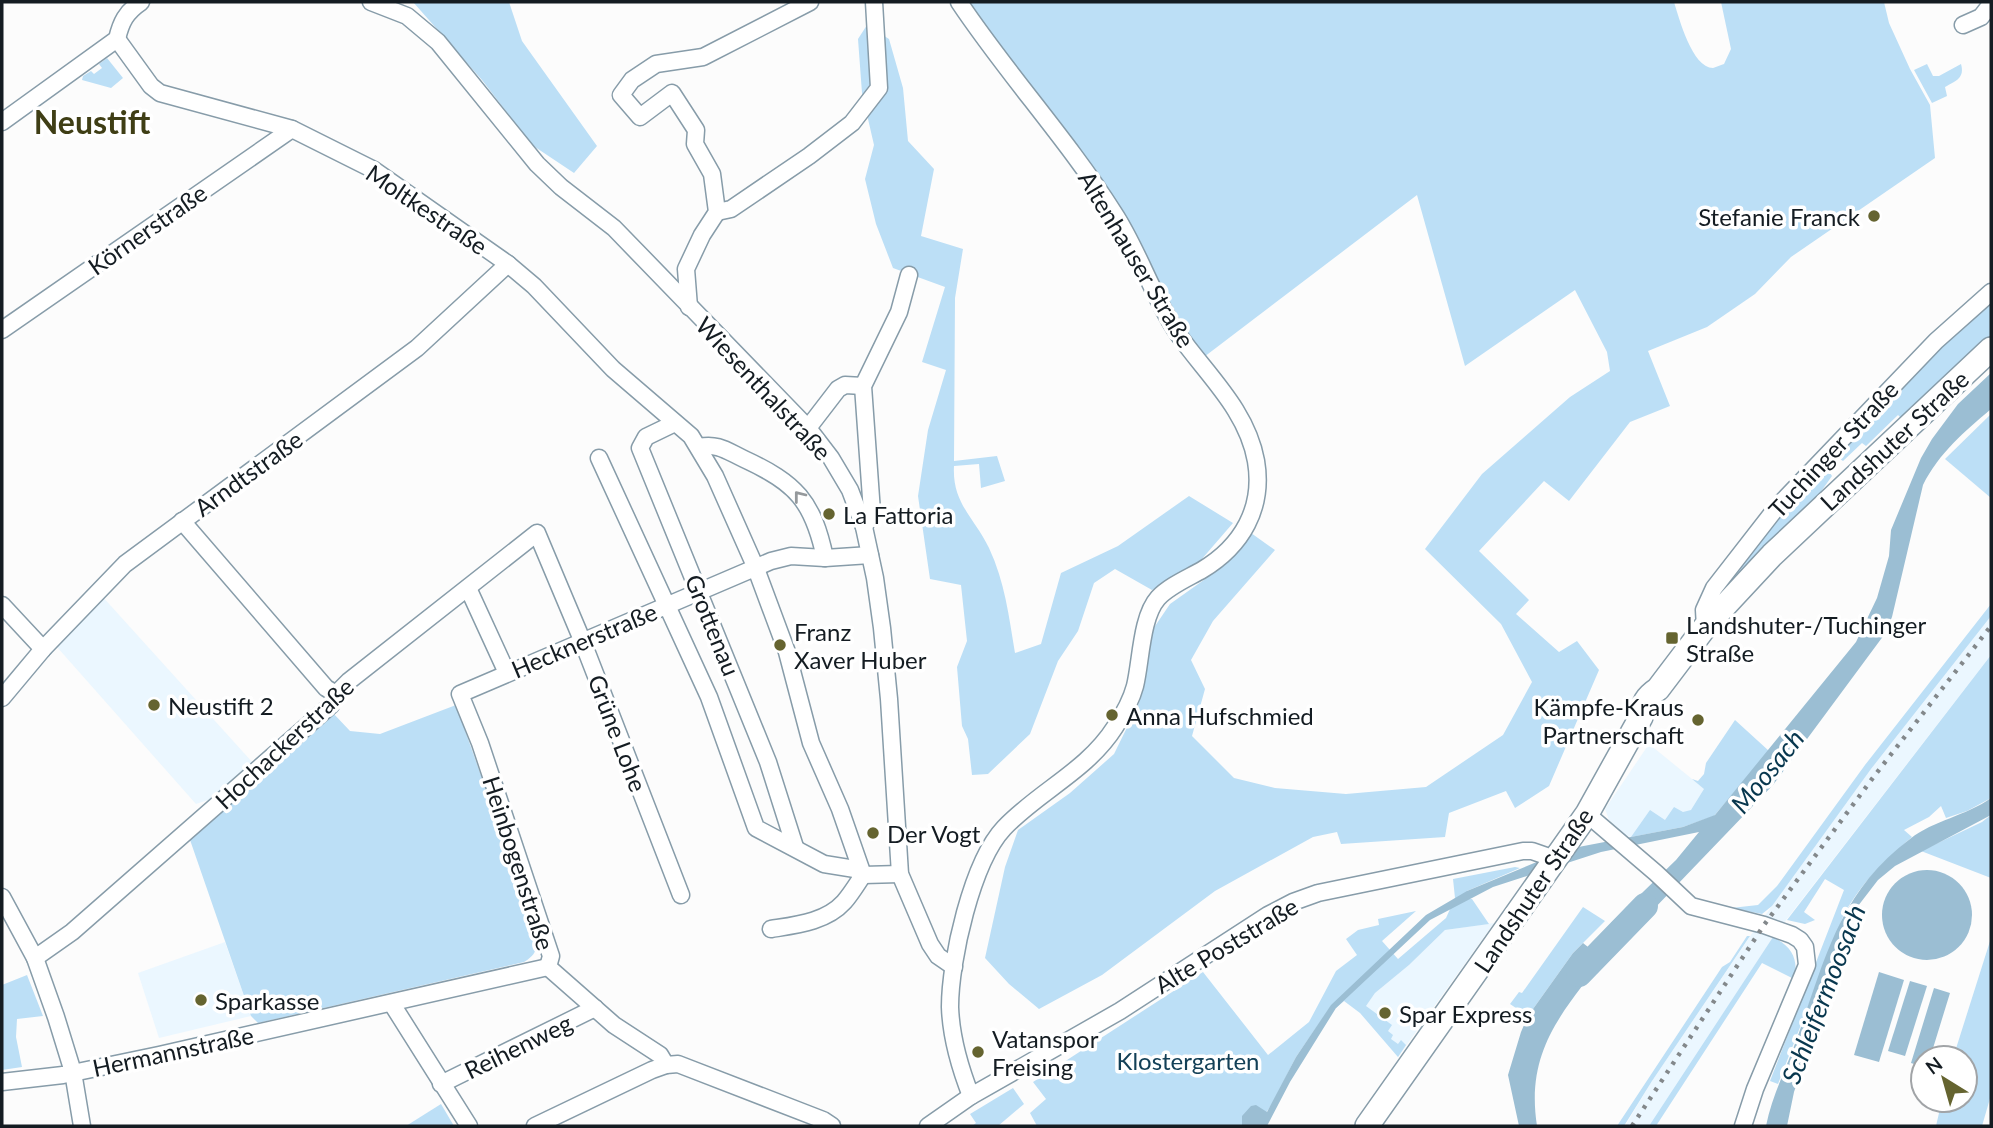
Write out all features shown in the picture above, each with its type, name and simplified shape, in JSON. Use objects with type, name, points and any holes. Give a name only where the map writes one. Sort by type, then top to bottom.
[{"type":"main road","name":"Landshuter Straße","points":[[1367,1126],[1544,862],[1569,839],[1587,814],[1641,717],[1653,709],[1658,701],[1658,689],[1705,626],[1780,547],[1991,349]]},
{"type":"street","points":[[2,122],[117,39],[128,11],[141,2]]},
{"type":"street","name":"Wiesenthalstraße","points":[[372,2],[407,16],[431,36],[476,86],[537,164],[561,187],[614,228],[808,428],[831,458],[850,490],[864,527],[870,555],[888,687],[900,874],[930,944],[938,956],[954,967]]},
{"type":"street","points":[[718,212],[712,174],[695,145],[696,130],[672,93],[640,117],[621,95],[632,80],[656,64],[703,57],[810,2]]},
{"type":"street","points":[[689,307],[686,268],[702,234],[718,212],[732,209],[809,156],[852,122],[879,88],[874,2]]},
{"type":"street","name":"Altenhauser Straße","points":[[954,967],[973,885],[987,851],[1014,819],[1075,772],[1104,744],[1133,693],[1152,607],[1161,595],[1210,565],[1229,549],[1248,525],[1259,489],[1252,440],[1242,420],[1161,307],[1114,212],[959,2]]},
{"type":"street","points":[[1963,24],[1981,17],[1991,4]]},
{"type":"street","name":"Moltkestraße","points":[[117,39],[151,86],[160,93],[292,129],[374,170],[508,264],[534,286],[606,363],[691,436],[715,476],[755,566]]},
{"type":"street","name":"Körnerstraße","points":[[2,330],[292,129]]},
{"type":"street","name":"Arndtstraße","points":[[2,698],[43,649],[125,564],[417,348],[508,264]]},
{"type":"street","points":[[864,527],[872,512],[863,386],[899,312],[909,275]]},
{"type":"street","name":"Tuchinger Straße","points":[[1705,626],[1704,610],[1714,589],[1777,507],[1936,341],[1991,292]]},
{"type":"street","points":[[808,428],[838,389],[845,385],[863,386]]},
{"type":"street","name":"Grottenau","points":[[676,423],[646,437],[640,448],[768,762],[795,846]]},
{"type":"street","points":[[699,447],[714,444],[786,481],[803,499],[818,529],[825,558]]},
{"type":"street","name":"Grottenau","points":[[599,458],[709,697],[757,828],[824,863],[855,869],[863,875],[900,874]]},
{"type":"street","points":[[182,521],[326,688],[337,694]]},
{"type":"street","name":"Hochackerstraße","points":[[35,958],[72,932],[111,898],[331,705],[337,694],[360,673],[537,533]]},
{"type":"street","name":"Grüne Lohe","points":[[537,533],[582,640],[681,895]]},
{"type":"street","name":"Hecknerstraße","points":[[460,694],[755,566],[783,557],[870,555]]},
{"type":"street","points":[[755,566],[787,652],[811,743],[840,809],[863,875],[844,903],[831,913],[814,921],[771,929]]},
{"type":"street","points":[[468,588],[507,673]]},
{"type":"street","points":[[2,605],[43,649]]},
{"type":"street","name":"Heinbogenstraße","points":[[460,694],[480,743],[551,956],[548,967],[614,1025],[660,1055],[666,1065]]},
{"type":"street","points":[[1587,814],[1691,906],[1773,928],[1800,940],[1807,957],[1807,965],[1755,1089],[1743,1126]]},
{"type":"street","name":"Alte Poststraße","points":[[928,1126],[971,1096],[1079,1036],[1268,915],[1293,902],[1318,893],[1523,851],[1544,862]]},
{"type":"street","points":[[2,897],[35,958],[73,1073],[82,1126]]},
{"type":"street","name":"Hermannstraße","points":[[2,1082],[73,1073],[392,1004],[548,967]]},
{"type":"street","points":[[954,967],[950,1007],[963,1076],[971,1096]]},
{"type":"street","points":[[392,1004],[469,1126]]},
{"type":"street","name":"Reihenweg","points":[[441,1084],[595,1007]]},
{"type":"street","points":[[535,1126],[666,1065],[691,1067],[832,1126]]},
{"type":"shaded area","name":"Neustift 2","points":[[101,595],[253,763],[211,799],[196,804],[57,647]]},
{"type":"shaded area","points":[[1991,616],[1991,655],[1773,937],[1649,1126],[1625,1126],[1652,1081],[1753,932],[1871,769]]},
{"type":"shaded area","points":[[1649,744],[1724,805],[1658,832],[1631,837],[1625,835],[1609,820],[1605,809]]},
{"type":"shaded area","points":[[1494,923],[1398,1057],[1361,1013],[1375,993],[1445,930]]},
{"type":"shaded area","points":[[225,942],[251,1016],[159,1038],[138,973]]},
{"type":"green space","points":[[413,2],[509,2],[522,41],[597,146],[574,173],[532,145],[482,80]]},
{"type":"green space","points":[[966,2],[1674,2],[1693,51],[1706,66],[1713,68],[1724,64],[1731,49],[1721,2],[1884,2],[1889,23],[1930,105],[1935,158],[1791,257],[1755,294],[1707,327],[1648,351],[1670,406],[1630,422],[1569,501],[1544,481],[1479,551],[1529,600],[1516,614],[1559,652],[1577,641],[1599,670],[1549,786],[1515,808],[1506,791],[1449,813],[1445,837],[1341,844],[1337,832],[1313,837],[1215,891],[1102,975],[1039,1009],[1009,984],[985,958],[1005,867],[1018,830],[1070,793],[1114,754],[1139,703],[1151,632],[1170,604],[1225,565],[1251,533],[1275,550],[1213,621],[1191,660],[1205,689],[1192,736],[1234,778],[1275,788],[1346,794],[1426,787],[1503,735],[1532,682],[1501,624],[1425,549],[1482,474],[1570,397],[1610,371],[1607,352],[1575,290],[1465,366],[1417,195],[1204,357]]},
{"type":"green space","points":[[867,25],[889,39],[903,88],[908,141],[934,169],[921,236],[963,249],[955,298],[954,461],[997,456],[1005,481],[981,488],[979,464],[954,466],[954,479],[960,500],[989,548],[999,574],[1015,653],[1041,644],[1061,573],[1118,546],[1189,496],[1233,523],[1201,560],[1152,590],[1115,569],[1094,583],[1078,631],[1058,661],[1030,734],[988,774],[972,775],[968,739],[962,726],[957,667],[967,641],[961,585],[930,579],[918,496],[928,430],[946,370],[922,362],[945,287],[893,268],[876,224],[865,179],[874,145],[862,93],[858,39]]},
{"type":"green space","points":[[107,58],[123,78],[111,88],[82,80],[83,76],[91,71],[94,74],[102,68],[99,64]]},
{"type":"green space","points":[[1927,64],[1933,76],[1939,76],[1961,64],[1962,69],[1959,78],[1945,87],[1947,96],[1932,103],[1914,70]]},
{"type":"green space","points":[[1991,300],[1991,338],[1903,420],[1898,415],[1866,446],[1862,443],[1843,461],[1840,459],[1828,470],[1832,476],[1810,507],[1729,586],[1725,582],[1762,534],[1942,344]]},
{"type":"green space","points":[[1991,414],[1991,498],[1945,459]]},
{"type":"green space","points":[[1991,604],[1991,616],[1871,769],[1772,906],[1762,914],[1731,908],[1758,905],[1777,886],[1865,765]]},
{"type":"green space","points":[[1991,655],[1991,798],[1967,811],[1946,818],[1941,806],[1929,817],[1904,830],[1912,837],[1874,872],[1844,914],[1778,1084],[1770,1081],[1844,890],[1825,879],[1804,912],[1815,920],[1805,924],[1787,920]]},
{"type":"green space","points":[[456,705],[538,936],[533,954],[524,962],[258,1023],[251,1016],[189,837],[333,713],[350,731],[380,734]]},
{"type":"green space","points":[[1735,720],[1769,751],[1714,816],[1683,827],[1631,837],[1650,810],[1665,820],[1674,807],[1683,812],[1691,810],[1704,789],[1692,779],[1698,781],[1704,774],[1706,763]]},
{"type":"green space","points":[[1991,815],[1991,878],[1921,851],[1982,822]]},
{"type":"green space","name":"Klostergarten","points":[[1520,868],[1467,891],[1468,899],[1472,899],[1489,924],[1445,930],[1375,993],[1366,1006],[1392,1025],[1388,1031],[1393,1035],[1391,1039],[1398,1044],[1401,1040],[1406,1045],[1398,1057],[1360,1013],[1344,1001],[1336,1008],[1331,1006],[1296,1057],[1272,1104],[1257,1126],[1037,1126],[1030,1113],[1046,1099],[1033,1082],[1203,972],[1268,1055],[1309,1022],[1336,971],[1357,955],[1346,939],[1358,930],[1379,925],[1378,919],[1416,911],[1382,941],[1398,959],[1446,918],[1455,898],[1453,879]]},
{"type":"green space","points":[[1583,907],[1605,921],[1573,953],[1528,1016],[1510,1004],[1519,992],[1522,993]]},
{"type":"green space","points":[[1747,936],[1750,936],[1624,1126],[1617,1126],[1722,967],[1730,962]]},
{"type":"green space","points":[[1773,937],[1789,949],[1795,960],[1794,979],[1762,963],[1656,1126],[1649,1126]]},
{"type":"green space","points":[[1991,938],[1991,1095],[1982,1126],[1936,1126],[1939,1114],[1979,1114],[1979,1044],[1957,1044]]},
{"type":"green space","points":[[27,975],[43,1016],[17,1019],[16,1037],[22,1067],[2,1070],[2,985]]},
{"type":"green space","points":[[1013,1088],[1024,1104],[998,1126],[972,1126],[976,1123],[970,1114]]},
{"type":"green space","points":[[441,1104],[454,1126],[406,1126]]},
{"type":"water","points":[[1991,373],[1991,409],[1945,453],[1923,485],[1892,617],[1884,635],[1773,785],[1626,938],[1611,923],[1676,860],[1699,832],[1601,852],[1493,887],[1430,920],[1336,1008],[1290,1082],[1267,1126],[1242,1126],[1242,1116],[1251,1106],[1256,1105],[1267,1112],[1296,1057],[1331,1005],[1426,915],[1467,891],[1568,849],[1683,827],[1715,815],[1856,642],[1877,598],[1889,556],[1891,530],[1921,458],[1958,404]]},
{"type":"water","name":"Schleifermoosach","points":[[1991,798],[1991,815],[1895,866],[1878,880],[1858,906],[1794,1092],[1787,1126],[1766,1126],[1775,1093],[1826,956],[1850,905],[1886,860],[1910,839]]},
{"type":"water","points":[[1927,870],[1944,874],[1959,883],[1968,898],[1972,915],[1968,932],[1959,947],[1944,956],[1927,960],[1910,956],[1895,947],[1886,932],[1882,915],[1886,898],[1895,883],[1910,874]]},
{"type":"water","points":[[1595,940],[1608,953],[1563,1012],[1543,1052],[1537,1074],[1537,1126],[1519,1126],[1508,1075],[1521,1032],[1528,1016],[1573,953],[1583,943],[1588,947]]},
{"type":"water","points":[[1879,972],[1904,980],[1879,1062],[1854,1055]]},
{"type":"water","points":[[1910,981],[1927,986],[1905,1056],[1888,1051]]},
{"type":"water","points":[[1934,988],[1950,993],[1934,1044],[1917,1044]]},
{"type":"waterway","name":"Moosach","points":[[1579,974],[1645,906]]},
{"type":"railway","points":[[1632,1126],[1764,925],[1875,775],[1991,626]]},
{"type":"place","name":"Stefanie Franck","points":[[1874,216]]},
{"type":"place","name":"La Fattoria","points":[[829,514]]},
{"type":"place","name":"Landshuter-/Tuchinger Straße","points":[[1672,638]]},
{"type":"place","name":"Franz Xaver Huber","points":[[780,645]]},
{"type":"place","name":"Neustift 2","points":[[154,705]]},
{"type":"place","name":"Anna Hufschmied","points":[[1112,715]]},
{"type":"place","name":"Kämpfe-Kraus Partnerschaft","points":[[1698,720]]},
{"type":"place","name":"Der Vogt","points":[[873,833]]},
{"type":"place","name":"Sparkasse","points":[[201,1000]]},
{"type":"place","name":"Spar Express","points":[[1385,1013]]},
{"type":"place","name":"Vatanspor Freising","points":[[978,1052]]},
{"type":"district","name":"Neustift","points":[[92,121]]}]
